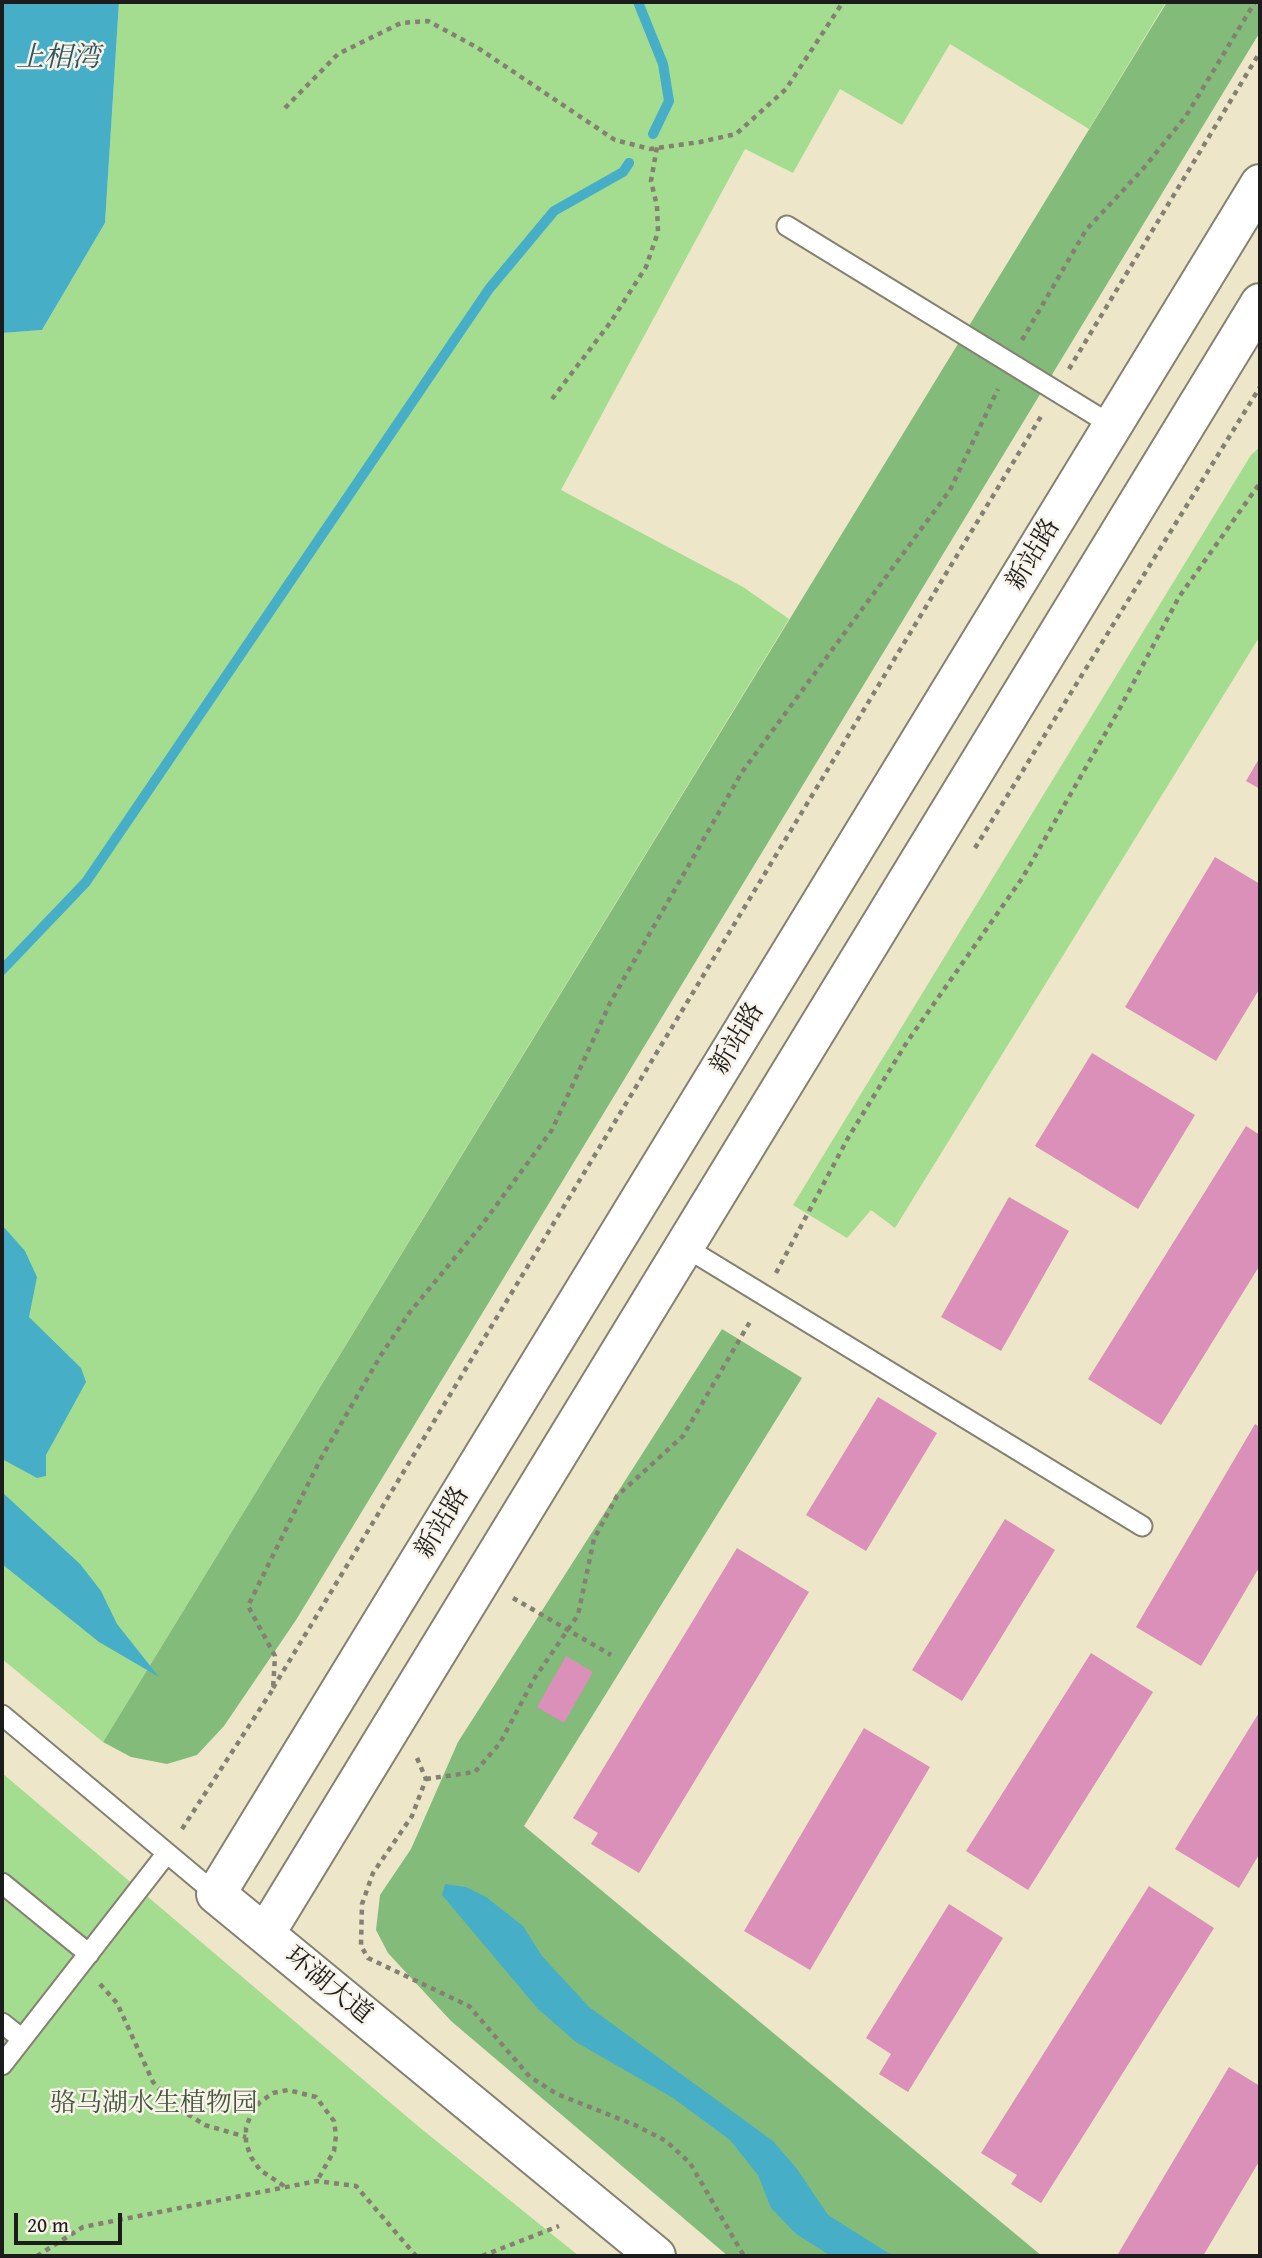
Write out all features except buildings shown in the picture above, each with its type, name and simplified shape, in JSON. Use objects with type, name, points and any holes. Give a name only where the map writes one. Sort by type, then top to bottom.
[{"type":"street","name":"新站路","points":[[216,1894],[1260,184]]},
{"type":"street","points":[[265,1934],[1260,303]]},
{"type":"street","name":"环湖大道","points":[[216,1894],[656,2256]]},
{"type":"lane","points":[[787,226],[1112,426]]},
{"type":"lane","points":[[685,1247],[1142,1526]]},
{"type":"lane","name":"环湖大道","points":[[2,1715],[216,1894]]},
{"type":"lane","points":[[2,2065],[167,1853]]},
{"type":"lane","points":[[2,1883],[85,1958]]},
{"type":"lane","points":[[2,2023],[22,2039]]},
{"type":"path","points":[[285,108],[338,54],[401,23],[428,21],[478,48],[615,140],[631,146],[657,148],[736,134],[786,89],[843,2]]},
{"type":"path","points":[[273,1689],[275,1656],[248,1606],[320,1460],[381,1355],[410,1312],[481,1226],[552,1130],[610,1003],[743,772],[950,490],[1010,363],[1086,230],[1142,170],[1186,116],[1255,2]]},
{"type":"path","points":[[167,1853],[273,1689],[1260,52]]},
{"type":"path","points":[[552,399],[610,323],[646,267],[658,232],[657,206],[651,181],[657,148]]},
{"type":"path","points":[[426,1779],[475,1772],[500,1743],[534,1679],[578,1615],[594,1539],[617,1496],[683,1436],[764,1295],[848,1138],[928,1011],[1023,877],[1120,708],[1179,597],[1260,483]]},
{"type":"path","points":[[512,1597],[611,1655]]},
{"type":"path","points":[[399,1715],[426,1779],[412,1816],[373,1873],[362,1904],[361,1946],[368,1958],[469,2006],[530,2077],[557,2094],[635,2125],[666,2141],[690,2163],[744,2256]]},
{"type":"path","points":[[85,1958],[117,2003],[153,2082],[176,2107],[205,2125],[246,2137]]},
{"type":"path","points":[[285,2187],[260,2169],[251,2157],[246,2137],[251,2114],[273,2094],[288,2090],[316,2098],[327,2108],[336,2136],[334,2151],[317,2181]]},
{"type":"path","points":[[37,2256],[83,2227],[317,2181],[356,2186],[416,2256]]},
{"type":"path","points":[[482,2256],[600,2210]]},
{"type":"green space","points":[[119,2],[1166,2],[1089,129],[950,44],[902,125],[840,89],[793,173],[745,149],[561,490],[743,587],[789,619],[103,1742],[2,1659],[2,333],[42,330],[105,223]]},
{"type":"green space","points":[[1167,2],[1260,2],[1260,32],[296,1620],[224,1726],[197,1755],[167,1764],[131,1757],[103,1742]]},
{"type":"green space","points":[[1260,447],[1260,636],[895,1228],[871,1210],[847,1238],[793,1205],[1251,455]]},
{"type":"green space","points":[[722,1329],[802,1378],[524,1826],[1042,2256],[728,2256],[451,2021],[388,1953],[376,1930],[380,1895],[411,1849],[458,1742]]},
{"type":"green space","name":"骆马湖水生植物园","points":[[2,1773],[419,2127],[579,2256],[2,2256]]},
{"type":"water","name":"上相湾","points":[[2,2],[119,2],[105,223],[42,330],[2,333]]},
{"type":"water","points":[[2,1225],[25,1251],[37,1277],[29,1317],[81,1368],[86,1382],[46,1455],[46,1476],[37,1478],[2,1459]]},
{"type":"water","points":[[2,1492],[80,1564],[101,1591],[117,1624],[159,1677],[99,1642],[2,1564]]},
{"type":"water","points":[[445,1884],[466,1887],[486,1897],[523,1926],[542,1956],[589,2007],[773,2141],[797,2169],[828,2215],[893,2256],[831,2256],[796,2234],[771,2208],[758,2175],[730,2140],[673,2098],[576,2042],[538,2009],[442,1895]]},
{"type":"waterway","points":[[638,2],[663,64],[669,101],[653,134]]},
{"type":"waterway","points":[[2,970],[86,882],[489,289],[554,211],[623,172],[629,163]]}]
